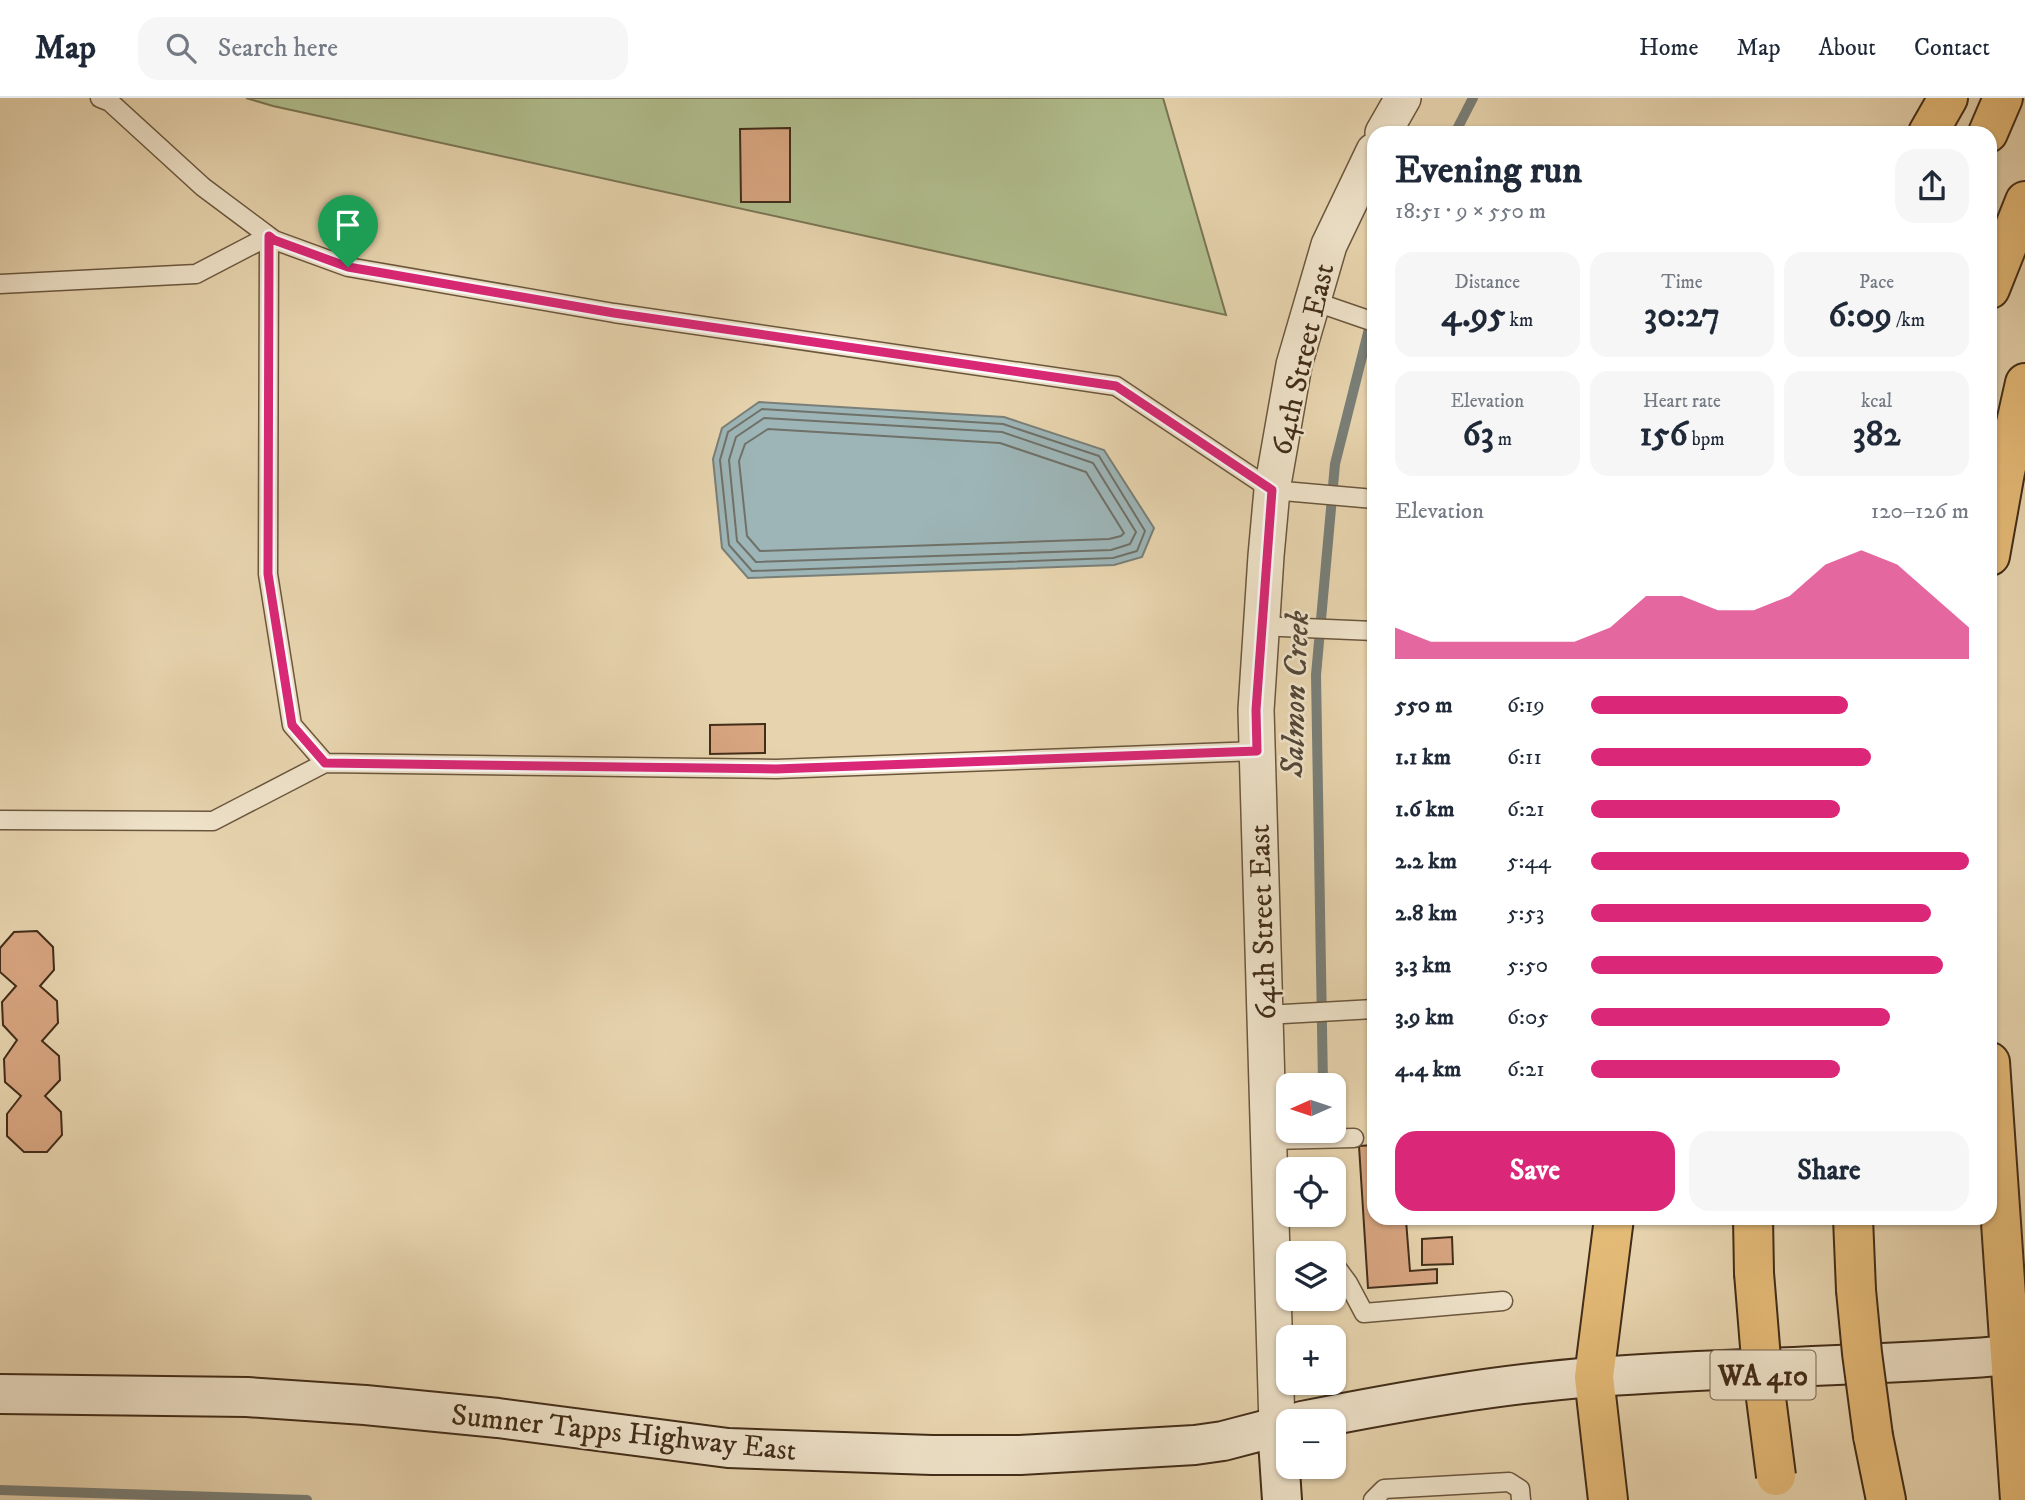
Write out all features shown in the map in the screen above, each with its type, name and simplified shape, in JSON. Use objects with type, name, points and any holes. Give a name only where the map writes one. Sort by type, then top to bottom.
[{"type":"highway","points":[[1932,126],[1948,98]]},
{"type":"highway","points":[[1990,126],[2003,98]]},
{"type":"highway","points":[[1997,271],[2025,201]]},
{"type":"highway","points":[[1997,517],[2025,383]]},
{"type":"highway","points":[[1997,1135],[2018,1355],[2020,1500]]},
{"type":"highway","points":[[1608,1500],[1594,1377],[1613,1225]]},
{"type":"highway","name":"WA 410","points":[[1753,1225],[1761,1359],[1778,1488]]},
{"type":"highway","points":[[1853,1225],[1862,1353],[1873,1436],[1886,1500]]},
{"type":"street","points":[[1387,126],[1403,98]]},
{"type":"street","name":"64th Street East","points":[[1278,1241],[1269,1140],[1256,710],[1272,490],[1294,366],[1329,245],[1367,166]]},
{"type":"street","name":"64th Street East","points":[[1282,1311],[1288,1409]]},
{"type":"street","name":"Sumner Tapps Highway East","points":[[1346,1413],[1497,1388],[1594,1377],[2018,1355]]},
{"type":"street","name":"Sumner Tapps Highway East","points":[[0,1394],[247,1398],[365,1405],[498,1418],[728,1448],[932,1455],[1020,1455],[1195,1446],[1276,1427]]},
{"type":"street","name":"64th Street East","points":[[1282,1500],[1284,1479]]},
{"type":"lane","points":[[100,98],[110,102],[203,187],[274,240],[348,267],[614,313],[1116,386],[1272,490],[1367,498]]},
{"type":"lane","points":[[0,284],[197,274],[269,236]]},
{"type":"lane","points":[[269,236],[268,574],[292,725],[325,763]]},
{"type":"lane","points":[[1313,301],[1367,320]]},
{"type":"lane","points":[[1261,626],[1367,631]]},
{"type":"lane","points":[[0,820],[213,821],[325,763],[776,769],[1257,751]]},
{"type":"lane","points":[[1265,1015],[1367,1009]]},
{"type":"lane","points":[[1269,1140],[1354,1139]]},
{"type":"lane","points":[[1346,1280],[1364,1313],[1503,1301]]},
{"type":"lane","points":[[1373,1500],[1384,1489],[1509,1482],[1520,1489],[1521,1500]]},
{"type":"green space","points":[[246,98],[1163,98],[1226,315],[273,106]]},
{"type":"water","points":[[759,402],[1004,417],[1104,450],[1154,528],[1142,557],[1114,565],[748,578],[722,548],[713,459],[722,428]]},
{"type":"building","points":[[790,128],[790,202],[741,202],[740,129]]},
{"type":"building","points":[[765,724],[765,753],[710,754],[710,725]]},
{"type":"building","points":[[37,931],[53,947],[54,970],[40,986],[57,1001],[58,1023],[42,1041],[59,1056],[60,1080],[45,1096],[61,1112],[62,1135],[47,1152],[24,1152],[7,1136],[7,1114],[21,1096],[5,1082],[4,1059],[17,1040],[3,1025],[2,1002],[16,986],[0,972],[0,948],[14,932]]},
{"type":"building","points":[[1367,1145],[1367,1225],[1406,1225],[1410,1271],[1437,1269],[1437,1283],[1368,1288],[1359,1146]]},
{"type":"building","points":[[1452,1237],[1453,1264],[1422,1265],[1422,1239]]},
{"type":"waterway","name":"Salmon Creek","points":[[1459,126],[1473,98]]},
{"type":"waterway","name":"Salmon Creek","points":[[1323,1073],[1316,675],[1335,464],[1367,337]]},
{"type":"waterway","name":"Salmon Creek","points":[[0,1490],[307,1500]]},
{"type":"route","points":[[269,236],[348,267],[614,313],[1116,386],[1272,490],[1256,710],[1257,751],[776,769],[325,763],[292,725],[268,574],[269,236]]}]
